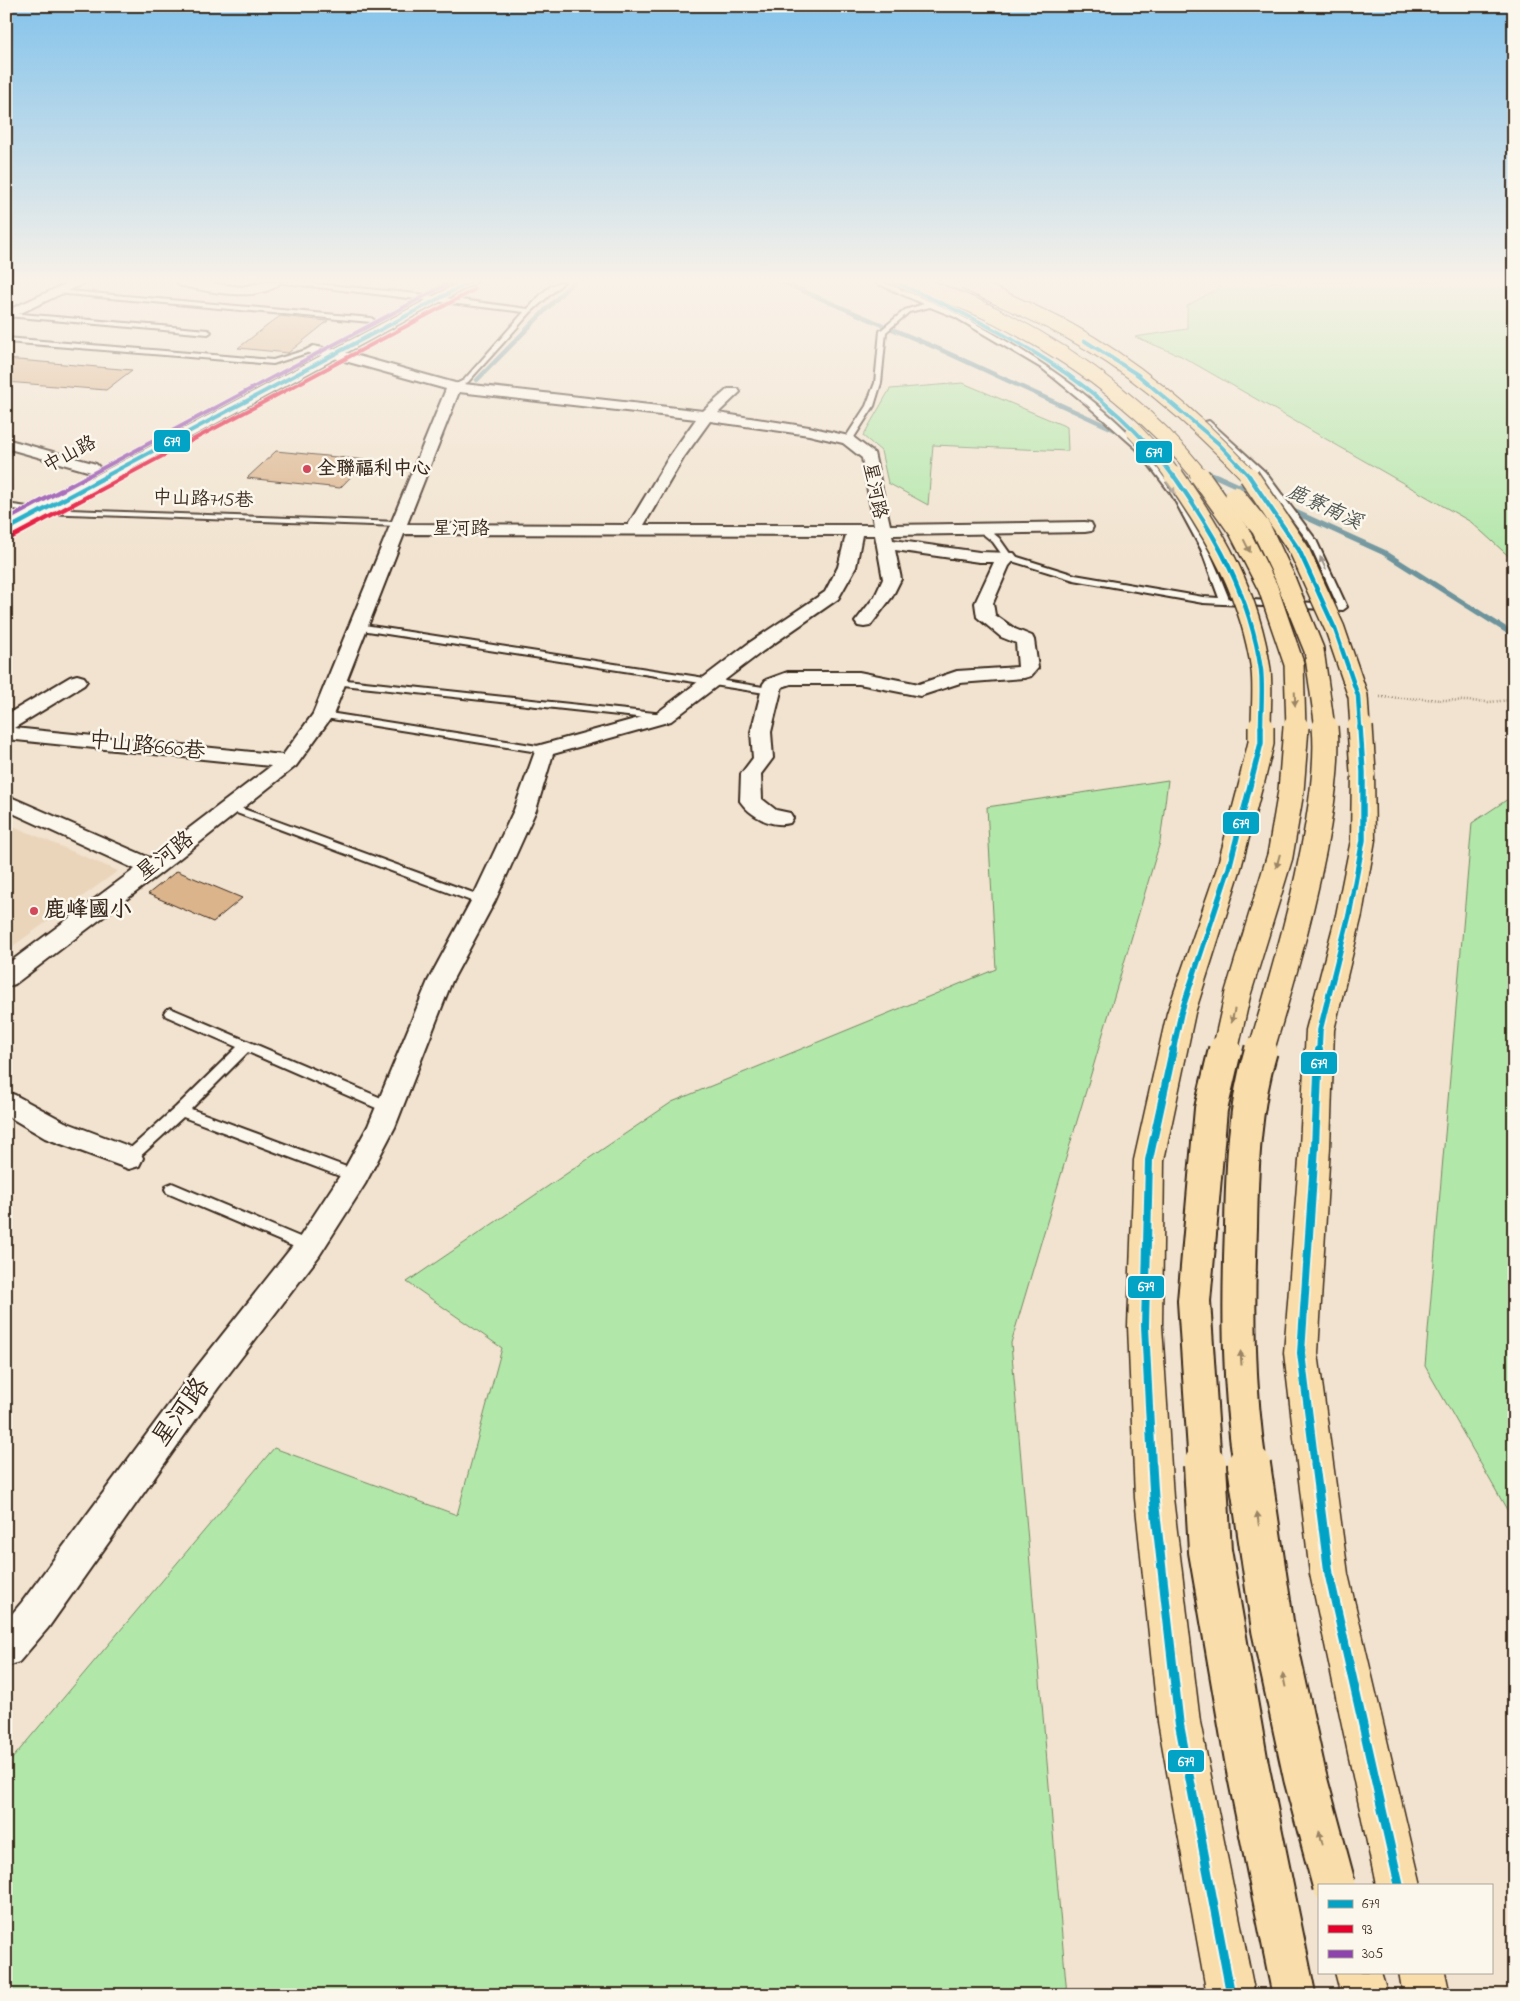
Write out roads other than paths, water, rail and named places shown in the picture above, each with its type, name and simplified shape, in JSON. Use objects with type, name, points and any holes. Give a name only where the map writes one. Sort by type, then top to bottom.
[{"type":"main road","points":[[1069,375],[1137,434],[1164,463],[1204,518],[1240,588],[1253,630],[1261,672],[1261,743],[1229,868],[1181,1013],[1150,1160],[1145,1326],[1154,1498],[1179,1722],[1232,1995]]},
{"type":"main road","points":[[1096,375],[1128,401],[1181,452],[1213,492],[1239,531],[1268,588],[1294,664],[1296,727],[1291,791],[1280,856],[1238,994],[1211,1109],[1194,1301],[1210,1551],[1247,1765],[1294,1995]]},
{"type":"main road","points":[[1114,375],[1159,411],[1203,456],[1261,528],[1284,576],[1314,650],[1325,730],[1323,794],[1312,862],[1298,924],[1256,1067],[1246,1123],[1238,1310],[1246,1442],[1273,1629],[1305,1777],[1334,1884]]},
{"type":"main road","points":[[1138,375],[1218,443],[1254,482],[1299,550],[1335,629],[1358,696],[1364,772],[1363,840],[1348,916],[1320,1030],[1301,1353],[1329,1574],[1399,1884]]},
{"type":"main road","points":[[1359,1974],[1364,1995]]},
{"type":"main road","points":[[1423,1974],[1428,1995]]},
{"type":"street","name":"中山路","points":[[9,508],[264,375]]},
{"type":"street","name":"中山路","points":[[6,530],[295,375]]},
{"type":"street","name":"星河路","points":[[412,375],[454,387],[706,416],[809,431],[848,440],[869,456],[892,579],[883,597],[864,622]]},
{"type":"street","name":"星河路","points":[[6,978],[153,868],[288,762],[323,715],[454,387]]},
{"type":"street","points":[[634,529],[677,457],[706,416],[733,392]]},
{"type":"street","points":[[6,443],[91,466]]},
{"type":"street","name":"星河路","points":[[398,526],[855,530],[884,537],[980,527],[1086,527]]},
{"type":"street","name":"星河路","points":[[6,1649],[35,1615],[207,1378],[309,1247],[356,1176],[381,1127],[440,981],[483,901],[525,810],[544,750],[664,717],[711,680],[832,595],[847,567],[855,530]]},
{"type":"street","points":[[884,537],[979,557],[1008,557]]},
{"type":"street","points":[[782,818],[769,816],[751,801],[752,774],[764,758],[762,732],[774,684],[788,678],[859,678],[920,690],[956,677],[1024,672],[1028,668],[1024,640],[986,617],[984,603],[1001,564],[1008,557]]},
{"type":"street","points":[[6,724],[77,681]]},
{"type":"street","name":"中山路660巷","points":[[6,733],[288,762]]},
{"type":"street","points":[[6,802],[153,868]]},
{"type":"street","points":[[6,1102],[55,1130],[129,1158]]},
{"type":"lane","points":[[454,387],[466,381],[471,375]]},
{"type":"lane","points":[[848,440],[870,406],[879,375]]},
{"type":"lane","points":[[1055,375],[1089,402],[1140,447],[1176,495],[1204,549],[1225,600]]},
{"type":"lane","points":[[980,527],[996,540],[1008,557],[1074,577],[1203,600],[1343,607],[1313,542],[1262,474],[1148,375]]},
{"type":"lane","name":"中山路715巷","points":[[9,508],[398,526]]},
{"type":"lane","points":[[358,627],[711,680],[765,690],[774,684]]},
{"type":"lane","points":[[337,682],[664,717]]},
{"type":"lane","name":"星河路","points":[[323,715],[544,750]]},
{"type":"lane","points":[[230,807],[483,901]]},
{"type":"lane","points":[[170,1013],[388,1107]]},
{"type":"lane","points":[[129,1158],[181,1111],[246,1046]]},
{"type":"lane","points":[[181,1111],[356,1176]]},
{"type":"lane","points":[[172,1189],[309,1247]]},
{"type":"waterway","points":[[477,380],[482,375]]},
{"type":"waterway","name":"鹿寮南溪","points":[[996,375],[1124,434]]},
{"type":"waterway","name":"鹿寮南溪","points":[[1157,449],[1183,461]]},
{"type":"waterway","name":"鹿寮南溪","points":[[1202,470],[1219,477]]},
{"type":"waterway","name":"鹿寮南溪","points":[[1216,476],[1256,494]]},
{"type":"waterway","name":"鹿寮南溪","points":[[1286,508],[1383,552],[1514,635]]},
{"type":"place","name":"全聯福利中心","points":[[307,469]]},
{"type":"place","name":"鹿峰國小","points":[[34,911]]}]
